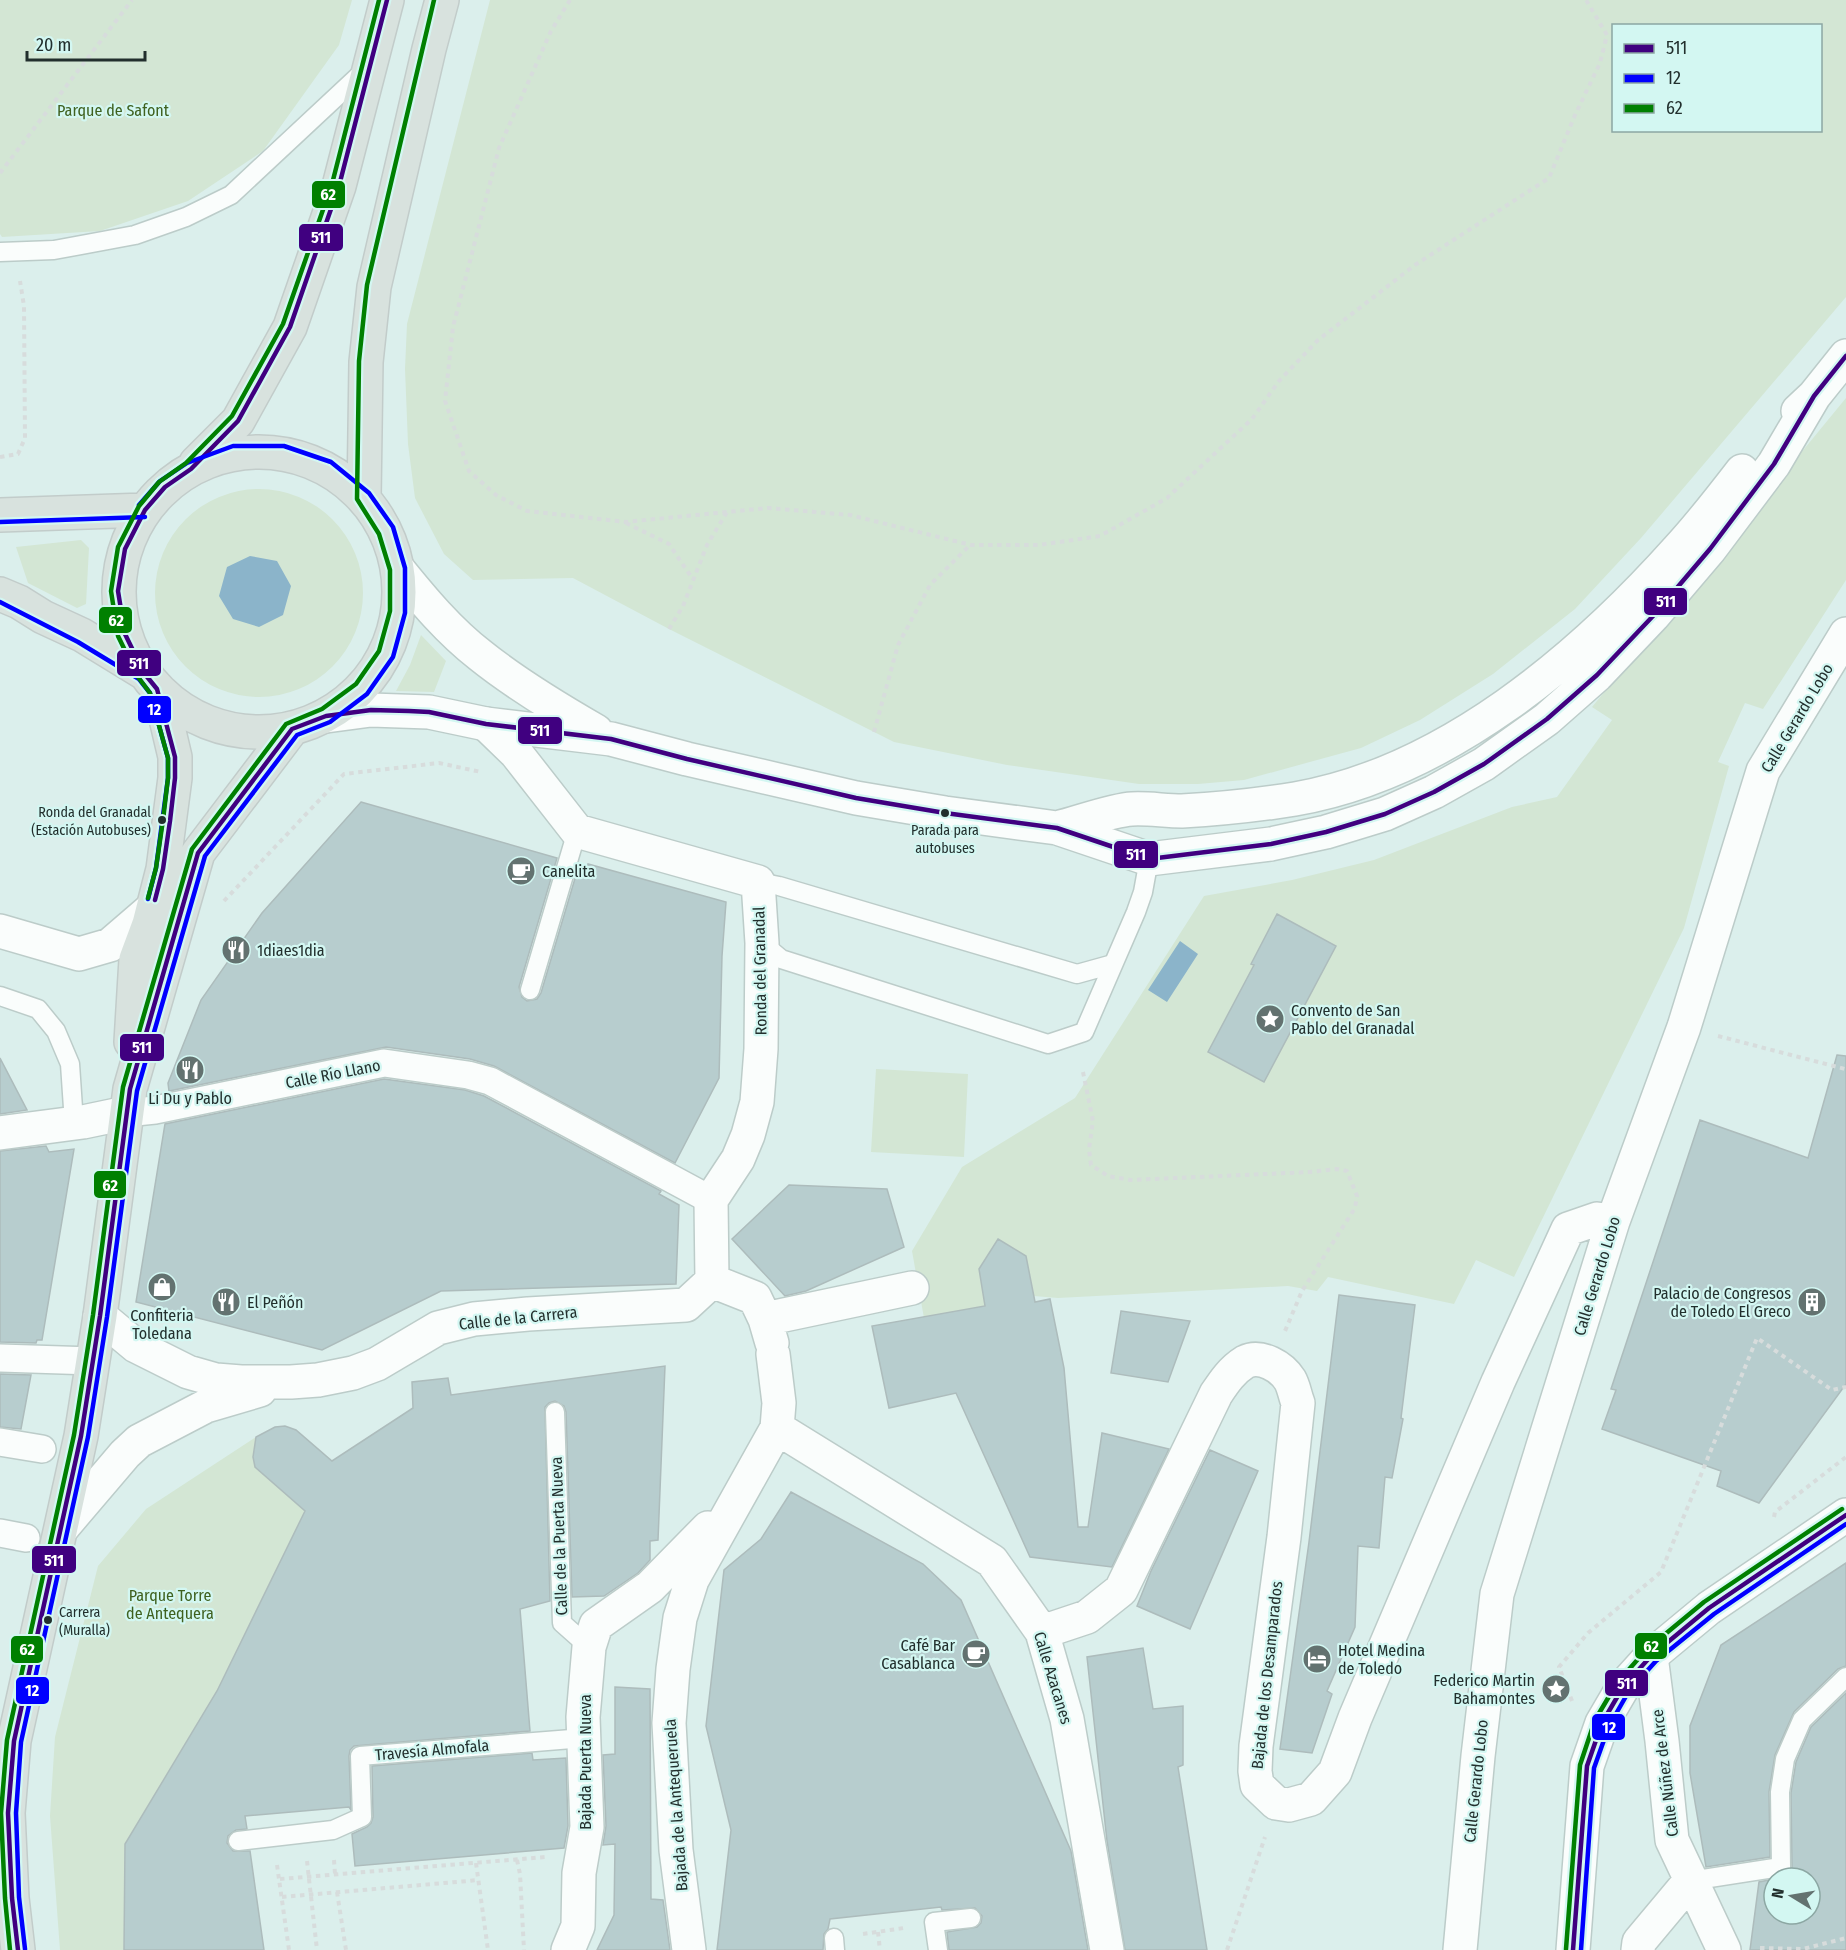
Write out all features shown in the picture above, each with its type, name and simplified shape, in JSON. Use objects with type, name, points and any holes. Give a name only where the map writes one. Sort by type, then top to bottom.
[{"type":"main road","points":[[93,1361],[128,1101],[136,959],[163,869],[176,757],[163,706],[125,634],[118,591],[125,549],[145,510],[165,487],[191,469],[238,421],[290,327],[339,186],[368,66],[387,0]]},
{"type":"main road","points":[[364,498],[366,362],[374,287],[442,0]]},
{"type":"main road","points":[[0,594],[82,635],[150,681],[185,712],[219,727],[256,733],[292,729],[326,716],[361,689],[386,654],[398,612],[398,569],[386,531],[364,498],[328,469],[283,453],[235,453],[191,469]]},
{"type":"main road","points":[[0,514],[145,510]]},
{"type":"main road","points":[[128,1101],[198,853],[292,729]]},
{"type":"main road","name":"Calle de la Carrera","points":[[18,1950],[12,1898],[8,1813],[14,1742],[62,1528],[81,1436],[93,1361]]},
{"type":"street","points":[[1057,828],[1130,809],[1180,811],[1296,799],[1346,786],[1411,762],[1464,732],[1517,698],[1571,657],[1624,606],[1680,548],[1763,445],[1814,396],[1846,356]]},
{"type":"street","points":[[326,716],[371,710],[429,712],[486,723],[611,739],[856,798],[1057,828],[1149,859],[1271,844],[1326,832],[1385,814],[1434,792],[1484,764],[1555,712],[1597,675],[1653,616],[1710,549],[1774,464],[1814,396]]},
{"type":"street","points":[[398,569],[440,618],[481,656],[551,705],[611,739]]},
{"type":"street","name":"Calle Gerardo Lobo","points":[[1460,1950],[1478,1756],[1497,1594],[1613,1221],[1684,1028],[1763,771],[1846,634]]},
{"type":"street","points":[[486,723],[516,753],[577,831],[758,882]]},
{"type":"street","name":"Ronda del Granadal","points":[[711,1200],[738,1159],[748,1136],[757,1102],[761,1049],[762,943],[758,882]]},
{"type":"street","points":[[0,931],[79,954],[110,945],[153,908]]},
{"type":"street","name":"Calle Río Llano","points":[[0,1133],[74,1123],[128,1101],[156,1110],[384,1063],[468,1075],[490,1081],[711,1200]]},
{"type":"street","points":[[711,1200],[712,1281],[755,1298],[770,1339],[778,1403],[777,1428],[741,1494]]},
{"type":"street","points":[[1276,1803],[1289,1805],[1311,1799],[1335,1772],[1355,1718],[1498,1382],[1568,1229],[1597,1219],[1613,1221]]},
{"type":"street","name":"Calle de la Carrera","points":[[100,1316],[136,1346],[188,1372],[216,1380],[291,1382],[318,1380],[353,1373],[377,1364],[438,1328],[474,1319],[686,1305],[712,1281]]},
{"type":"street","points":[[770,1339],[912,1288]]},
{"type":"street","points":[[0,1358],[93,1361]]},
{"type":"street","name":"Bajada de los Desamparados","points":[[1042,1632],[1087,1617],[1121,1590],[1216,1394],[1231,1373],[1247,1361],[1265,1360],[1283,1371],[1292,1382],[1298,1403],[1284,1537],[1256,1746],[1255,1771],[1257,1785],[1276,1803]]},
{"type":"street","name":"Calle de la Carrera","points":[[62,1528],[125,1454],[139,1441],[206,1406],[291,1382]]},
{"type":"street","name":"Calle Azacanes","points":[[777,1428],[992,1561],[1042,1632],[1067,1719],[1107,1950]]},
{"type":"street","points":[[0,1442],[42,1449]]},
{"type":"street","name":"Bajada Puerta Nueva","points":[[568,1950],[578,1926],[579,1873],[587,1827],[583,1717],[589,1647],[596,1625],[650,1587],[741,1494]]},
{"type":"street","name":"Bajada de la Antequeruela","points":[[689,1950],[676,1850],[669,1723],[673,1669],[680,1618],[692,1580],[741,1494]]},
{"type":"street","points":[[1573,1950],[1587,1766],[1602,1723],[1623,1687],[1651,1656],[1709,1608],[1846,1515]]},
{"type":"street","points":[[0,1533],[26,1538]]},
{"type":"street","name":"Calle Núñez de Arce","points":[[1651,1656],[1672,1840],[1724,1948]]},
{"type":"street","points":[[1638,1950],[1638,1942],[1690,1881]]},
{"type":"lane","points":[[6,252],[54,250],[135,235],[186,217],[231,195],[368,66]]},
{"type":"lane","points":[[530,990],[577,831]]},
{"type":"lane","points":[[762,943],[781,959],[1048,1044],[1084,1032],[1136,912],[1143,892],[1149,859]]},
{"type":"lane","points":[[758,882],[779,886],[1077,974],[1113,964]]},
{"type":"lane","points":[[0,996],[38,1009],[56,1031],[70,1064],[74,1123]]},
{"type":"lane","name":"Calle de la Puerta Nueva","points":[[555,1412],[562,1623],[589,1647]]},
{"type":"lane","points":[[1690,1881],[1781,1867],[1780,1792],[1785,1759],[1802,1720],[1846,1677]]},
{"type":"lane","name":"Travesía Almofala","points":[[238,1841],[333,1830],[362,1817],[360,1756],[584,1738]]},
{"type":"lane","points":[[938,1950],[934,1922],[971,1918]]},
{"type":"path","points":[[0,173],[132,0]]},
{"type":"path","points":[[570,0],[551,31],[499,148],[453,327],[445,401],[469,471],[496,495],[527,511],[625,522],[768,508],[850,515],[971,545],[1039,545],[1100,536],[1167,498],[1252,419],[1279,381],[1318,340],[1415,265],[1549,178],[1600,63],[1607,35],[1586,0]]},
{"type":"path","points":[[0,457],[18,454],[24,438],[24,306],[19,270],[6,252]]},
{"type":"path","points":[[669,629],[683,606],[707,545],[728,511]]},
{"type":"path","points":[[625,522],[669,544],[693,578]]},
{"type":"path","points":[[874,732],[898,645],[903,635],[930,585],[971,545]]},
{"type":"path","points":[[223,902],[344,774],[439,763],[490,774]]},
{"type":"path","points":[[1715,1036],[1845,1070]]},
{"type":"path","points":[[1083,1072],[1094,1121],[1089,1149],[1091,1165],[1108,1176],[1130,1180],[1337,1169],[1347,1171],[1357,1196],[1355,1208],[1302,1292]]},
{"type":"path","points":[[1572,1702],[1559,1667],[1588,1634],[1661,1572],[1757,1338],[1832,1390],[1846,1387]]},
{"type":"path","points":[[1772,1522],[1775,1512],[1846,1457]]},
{"type":"path","points":[[1227,1950],[1276,1803]]},
{"type":"path","points":[[280,1880],[582,1854]]},
{"type":"path","points":[[297,1861],[316,1858]]},
{"type":"path","points":[[307,1860],[317,1950]]},
{"type":"path","points":[[517,1860],[520,1874],[524,1950]]},
{"type":"path","points":[[287,1862],[277,1864],[289,1950]]},
{"type":"path","points":[[476,1863],[488,1950]]},
{"type":"path","points":[[282,1897],[479,1880]]},
{"type":"path","points":[[337,1892],[346,1950]]},
{"type":"path","points":[[858,1935],[904,1928]]},
{"type":"path","points":[[878,1932],[880,1950]]},
{"type":"path","points":[[1724,1948],[1803,1949],[1846,1938]]},
{"type":"green space","name":"Parque de Safont","points":[[0,0],[352,0],[339,45],[263,151],[188,201],[100,231],[2,237],[0,234]]},
{"type":"green space","points":[[490,0],[1846,0],[1846,297],[1641,538],[1575,609],[1493,674],[1420,720],[1361,748],[1244,780],[1198,784],[1139,784],[1007,765],[894,742],[573,578],[473,580],[444,554],[415,498],[408,444],[405,369],[407,324]]},
{"type":"green space","points":[[1846,398],[1846,580],[1763,709],[1745,703],[1718,762],[1729,766],[1684,928],[1514,1277],[1476,1260],[1454,1304],[1328,1277],[1317,1291],[1288,1286],[1058,1298],[1034,1296],[1026,1256],[985,1306],[924,1318],[912,1251],[962,1167],[1075,1098],[1204,896],[1292,880],[1374,860],[1512,807],[1557,797],[1612,720],[1592,707]]},
{"type":"green space","points":[[249,489],[269,489],[289,493],[308,501],[333,519],[346,535],[355,553],[363,583],[359,623],[355,633],[346,651],[333,667],[317,680],[289,693],[269,697],[249,697],[229,693],[210,685],[193,674],[178,659],[159,623],[155,603],[155,583],[159,563],[167,544],[178,527],[193,512],[229,493]]},
{"type":"green space","points":[[81,540],[89,548],[86,604],[77,608],[28,583],[16,547]]},
{"type":"green space","points":[[421,635],[446,661],[434,692],[396,691],[410,665]]},
{"type":"green space","points":[[876,1069],[968,1074],[964,1157],[871,1152]]},
{"type":"green space","name":"Parque Torre de Antequera","points":[[256,1437],[253,1457],[255,1467],[305,1511],[217,1691],[125,1844],[124,1950],[60,1950],[50,1816],[55,1737],[98,1566],[146,1509]]},
{"type":"water","points":[[250,556],[277,561],[291,586],[283,615],[259,627],[233,619],[219,596],[227,567]]},
{"type":"water","points":[[1180,941],[1198,954],[1167,1002],[1148,990]]},
{"type":"building","points":[[361,802],[557,858],[519,987],[522,997],[527,1001],[537,999],[541,993],[579,865],[587,867],[588,864],[726,902],[722,956],[719,1078],[675,1163],[494,1066],[470,1059],[386,1047],[169,1091],[168,1083],[201,1000],[262,913]]},
{"type":"building","points":[[1277,914],[1336,946],[1264,1082],[1208,1052],[1254,965],[1251,964]]},
{"type":"building","points":[[1837,1055],[1846,1056],[1846,1384],[1759,1503],[1717,1486],[1721,1471],[1602,1429],[1616,1390],[1611,1389],[1700,1120],[1808,1158]]},
{"type":"building","points":[[0,1058],[27,1110],[0,1114]]},
{"type":"building","points":[[384,1079],[465,1090],[484,1096],[661,1191],[659,1194],[679,1205],[676,1284],[441,1291],[322,1350],[136,1302],[165,1124]]},
{"type":"building","points":[[46,1146],[49,1152],[74,1149],[42,1340],[37,1340],[36,1343],[0,1342],[0,1151]]},
{"type":"building","points":[[789,1185],[887,1189],[904,1247],[806,1291],[785,1296],[732,1239]]},
{"type":"building","points":[[998,1239],[1026,1256],[1035,1302],[1050,1299],[1064,1368],[1078,1527],[1088,1527],[1102,1433],[1169,1449],[1112,1567],[1030,1557],[956,1393],[889,1408],[872,1326],[985,1306],[979,1269]]},
{"type":"building","points":[[1339,1295],[1415,1305],[1401,1418],[1403,1419],[1392,1478],[1385,1477],[1379,1548],[1358,1546],[1355,1627],[1327,1691],[1332,1694],[1312,1753],[1280,1749],[1309,1542]]},
{"type":"building","points":[[1121,1311],[1190,1321],[1168,1382],[1111,1373]]},
{"type":"building","points":[[665,1366],[658,1540],[650,1541],[650,1560],[638,1573],[604,1596],[572,1597],[566,1412],[564,1406],[555,1401],[545,1407],[550,1601],[520,1609],[530,1731],[354,1746],[349,1756],[351,1810],[349,1807],[245,1816],[247,1829],[236,1830],[228,1836],[227,1843],[233,1851],[250,1851],[264,1950],[124,1950],[125,1844],[217,1691],[305,1511],[255,1467],[253,1457],[256,1437],[275,1427],[285,1426],[296,1430],[332,1461],[413,1408],[412,1382],[448,1378],[451,1395]]},
{"type":"building","points":[[0,1374],[31,1375],[21,1429],[0,1427]]},
{"type":"building","points":[[1210,1450],[1258,1471],[1190,1629],[1137,1606],[1151,1571]]},
{"type":"building","points":[[791,1492],[923,1564],[961,1600],[1071,1851],[1088,1950],[949,1950],[947,1932],[977,1927],[981,1923],[982,1916],[975,1908],[942,1910],[941,1907],[830,1919],[828,1929],[824,1934],[823,1950],[717,1950],[731,1830],[706,1726],[724,1570],[761,1539]]},
{"type":"building","points":[[1846,1563],[1846,1666],[1838,1669],[1794,1712],[1775,1755],[1769,1792],[1770,1857],[1706,1867],[1690,1773],[1690,1726],[1721,1645]]},
{"type":"building","points":[[1143,1648],[1153,1709],[1183,1706],[1183,1765],[1178,1767],[1207,1950],[1125,1950],[1107,1841],[1087,1657]]},
{"type":"building","points":[[615,1687],[650,1689],[651,1899],[663,1900],[670,1950],[597,1950],[614,1915],[615,1844],[603,1845],[606,1826],[603,1755],[615,1754]]},
{"type":"building","points":[[1846,1693],[1846,1950],[1750,1950],[1759,1882],[1762,1881],[1762,1926],[1822,1926],[1822,1866],[1792,1866],[1791,1793],[1796,1762],[1811,1727]]},
{"type":"building","points":[[532,1753],[533,1760],[566,1758],[568,1826],[564,1848],[355,1866],[352,1834],[367,1827],[373,1817],[372,1766]]},
{"type":"transit line","name":"62","points":[[148,898],[156,868],[163,820],[168,758],[150,693],[138,677],[118,636],[111,591],[118,547],[139,506],[159,482],[186,463],[232,416],[283,324],[332,184],[379,0]]},
{"type":"transit line","name":"511","points":[[155,900],[163,869],[170,821],[175,757],[157,689],[144,673],[125,634],[118,591],[125,549],[145,510],[165,487],[191,469],[238,421],[290,327],[339,186],[387,0]]},
{"type":"transit line","name":"62","points":[[10,1950],[1,1813],[7,1740],[74,1435],[93,1315],[123,1087],[192,849],[286,724],[322,709],[356,684],[379,651],[390,611],[390,570],[379,534],[357,499],[359,361],[367,285],[434,0]]},
{"type":"transit line","name":"511","points":[[18,1950],[12,1898],[8,1813],[14,1741],[81,1436],[100,1316],[130,1089],[198,853],[292,729],[326,716],[371,710],[409,711],[429,712],[486,724],[611,739],[856,798],[1057,828],[1149,859],[1271,844],[1326,832],[1385,814],[1434,792],[1484,764],[1547,719],[1597,675],[1653,616],[1710,549],[1774,464],[1814,396],[1846,356]]},
{"type":"transit line","name":"12","points":[[25,1949],[19,1897],[16,1813],[21,1742],[88,1437],[107,1317],[137,1091],[205,856],[297,735],[330,722],[367,694],[393,657],[405,613],[405,568],[393,527],[369,493],[331,462],[284,446],[233,446],[187,463],[160,481],[139,505]]},
{"type":"transit line","name":"12","points":[[0,522],[145,517]]},
{"type":"transit line","name":"12","points":[[0,602],[78,642],[139,679],[150,693],[168,758],[168,778],[156,868],[148,899]]},
{"type":"transit line","name":"62","points":[[1566,1949],[1580,1765],[1595,1720],[1617,1683],[1646,1650],[1704,1602],[1842,1509]]},
{"type":"transit line","name":"511","points":[[1573,1950],[1587,1766],[1602,1723],[1623,1687],[1651,1656],[1709,1608],[1846,1515]]},
{"type":"transit line","name":"12","points":[[1581,1950],[1594,1768],[1609,1726],[1629,1691],[1656,1661],[1714,1614],[1846,1524]]},
{"type":"place","name":"Parada para autobuses","points":[[945,813]]},
{"type":"place","name":"Ronda del Granadal (Estación Autobuses)","points":[[162,820]]},
{"type":"place","name":"Canelita","points":[[521,871]]},
{"type":"place","name":"1diaes1dia","points":[[236,950]]},
{"type":"place","name":"Convento de San Pablo del Granadal","points":[[1270,1019]]},
{"type":"place","name":"Li Du y Pablo","points":[[190,1070]]},
{"type":"place","name":"Confiteria Toledana","points":[[162,1287]]},
{"type":"place","name":"El Peñón","points":[[226,1302]]},
{"type":"place","name":"Palacio de Congresos de Toledo El Greco","points":[[1812,1302]]},
{"type":"place","name":"Carrera (Muralla)","points":[[48,1620]]},
{"type":"place","name":"Café Bar Casablanca","points":[[976,1654]]},
{"type":"place","name":"Hotel Medina de Toledo","points":[[1317,1659]]},
{"type":"place","name":"Federico Martin Bahamontes","points":[[1556,1689]]}]
